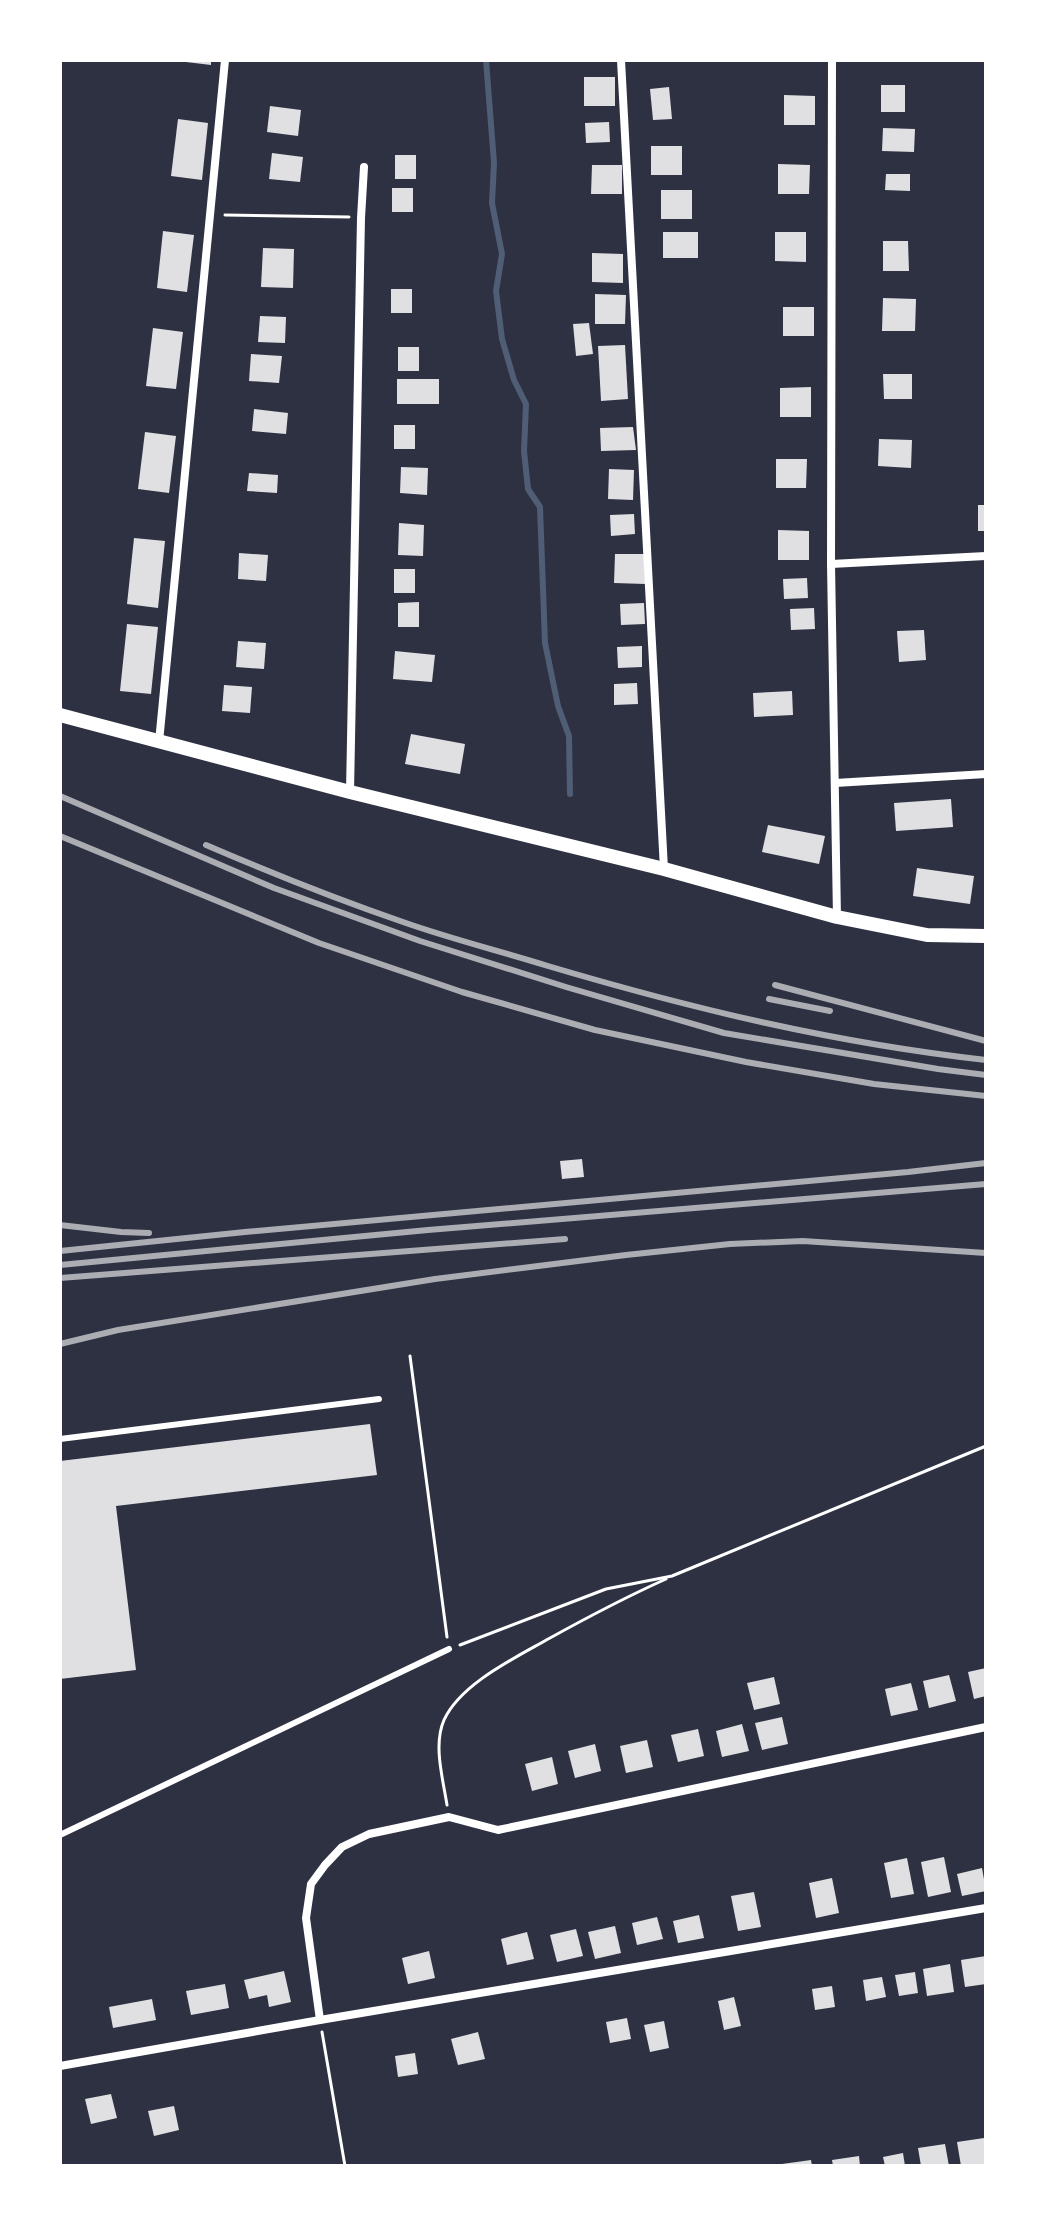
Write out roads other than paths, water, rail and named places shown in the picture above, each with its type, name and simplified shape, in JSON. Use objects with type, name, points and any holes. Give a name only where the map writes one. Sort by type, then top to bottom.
[{"type":"street","points":[[159,742],[225,60]]},
{"type":"street","points":[[621,60],[664,869]]},
{"type":"street","points":[[832,60],[831,564],[837,917]]},
{"type":"street","points":[[350,792],[364,167]]},
{"type":"street","points":[[831,564],[986,556]]},
{"type":"street","points":[[60,715],[350,792],[664,869],[837,917],[927,935],[986,936]]},
{"type":"street","points":[[835,783],[986,774]]},
{"type":"street","points":[[320,2020],[306,1918],[311,1884],[342,1847],[369,1834],[449,1817],[498,1830],[986,1727]]},
{"type":"street","points":[[60,2066],[986,1908]]},
{"type":"lane","points":[[60,1439],[379,1399]]},
{"type":"lane","points":[[60,1835],[449,1649]]},
{"type":"waterway","points":[[486,60],[494,163],[492,203],[502,254],[496,291],[502,339],[514,380],[526,404],[524,451],[528,489],[540,507],[545,643],[558,706],[569,736],[570,794]]},
{"type":"railway","points":[[60,796],[274,888],[420,941],[566,987],[724,1033],[986,1075]]},
{"type":"railway","points":[[60,836],[319,943],[462,992],[595,1030],[746,1062],[874,1084],[986,1096]]},
{"type":"railway","points":[[206,845],[403,922],[602,982],[819,1034],[986,1060]]},
{"type":"railway","points":[[775,985],[986,1041]]},
{"type":"railway","points":[[769,999],[830,1011]]},
{"type":"railway","points":[[60,1251],[986,1163]]},
{"type":"railway","points":[[60,1265],[428,1230],[986,1184]]},
{"type":"railway","points":[[60,1225],[149,1233]]},
{"type":"railway","points":[[60,1278],[565,1239]]},
{"type":"railway","points":[[60,1344],[118,1330],[435,1279],[730,1244],[803,1241],[986,1253]]}]
